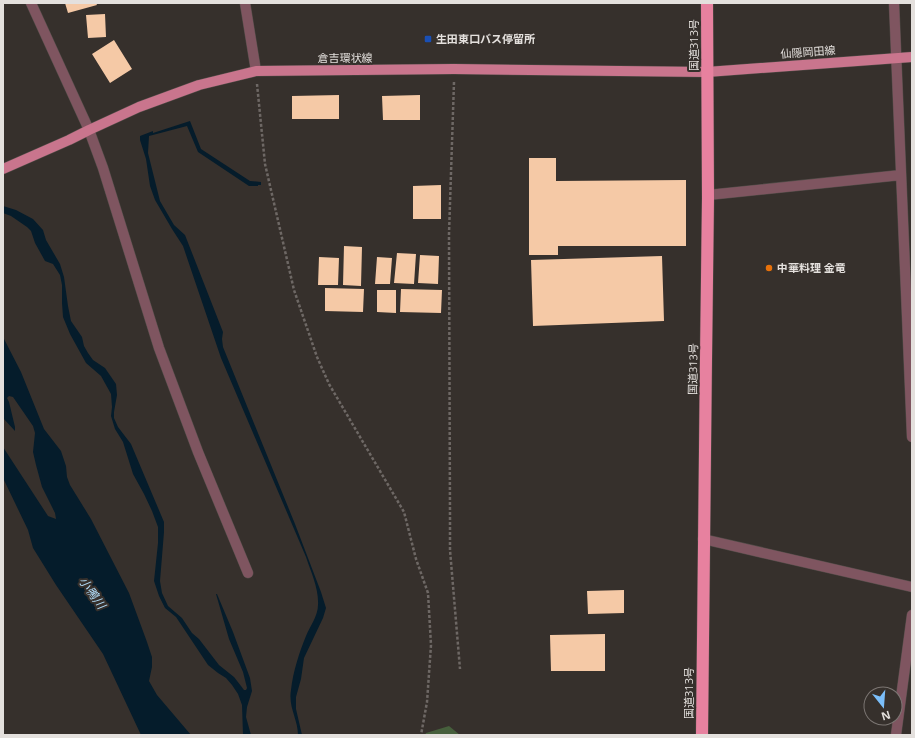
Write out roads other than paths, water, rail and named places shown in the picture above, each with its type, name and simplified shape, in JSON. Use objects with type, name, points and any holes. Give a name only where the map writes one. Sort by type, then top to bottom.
[{"type":"highway","name":"国道313号","points":[[702,735],[708,195],[707,3]]},
{"type":"main road","name":"仙隠岡田線","points":[[707,72],[912,57]]},
{"type":"main road","name":"倉吉環状線","points":[[3,169],[70,140],[139,107],[199,85],[256,71],[454,69],[707,72]]},
{"type":"street","points":[[31,3],[89,130],[103,168],[158,348],[198,452],[248,573]]},
{"type":"street","points":[[245,3],[256,71]]},
{"type":"street","points":[[894,3],[912,437]]},
{"type":"street","points":[[708,195],[901,176]]},
{"type":"street","points":[[703,539],[912,587]]},
{"type":"street","points":[[896,735],[912,615]]},
{"type":"water","points":[[190,121],[201,149],[250,181],[261,182],[261,185],[258,186],[249,186],[198,152],[187,126],[149,136],[148,153],[160,201],[174,225],[185,235],[223,332],[223,347],[295,524],[326,608],[323,618],[304,658],[301,679],[296,697],[296,709],[302,735],[298,735],[298,729],[290,696],[293,676],[299,656],[318,609],[316,587],[306,557],[221,358],[183,246],[155,200],[150,186],[146,159],[140,140],[140,136],[153,131],[153,133]]},
{"type":"water","points":[[3,206],[16,210],[33,219],[43,230],[46,240],[60,264],[64,277],[71,321],[82,337],[84,346],[93,360],[105,368],[116,384],[117,395],[114,418],[118,427],[131,444],[164,522],[160,581],[162,593],[168,606],[182,618],[192,633],[199,639],[219,665],[234,677],[244,690],[246,690],[247,688],[243,672],[229,639],[217,594],[250,678],[252,691],[247,707],[246,717],[251,735],[243,735],[242,705],[238,694],[226,678],[208,665],[176,617],[165,608],[159,596],[154,581],[158,527],[144,494],[133,474],[123,442],[115,429],[111,416],[111,394],[101,376],[86,363],[70,334],[63,317],[62,285],[60,275],[53,264],[45,261],[35,243],[31,231],[11,216],[3,213]]},
{"type":"water","name":"小鴨川","points":[[3,337],[21,372],[44,429],[61,451],[70,485],[91,519],[129,593],[152,657],[152,667],[149,681],[157,695],[191,735],[141,735],[103,654],[33,548],[28,530],[3,478],[3,447],[48,516],[56,519],[55,513],[42,487],[36,465],[33,452],[35,433],[33,426],[13,397],[9,396],[7,398],[15,431],[3,418]]},
{"type":"place","name":"生田東口バス停留所","points":[[428,39]]},
{"type":"place","name":"中華料理 金竜","points":[[769,268]]}]
